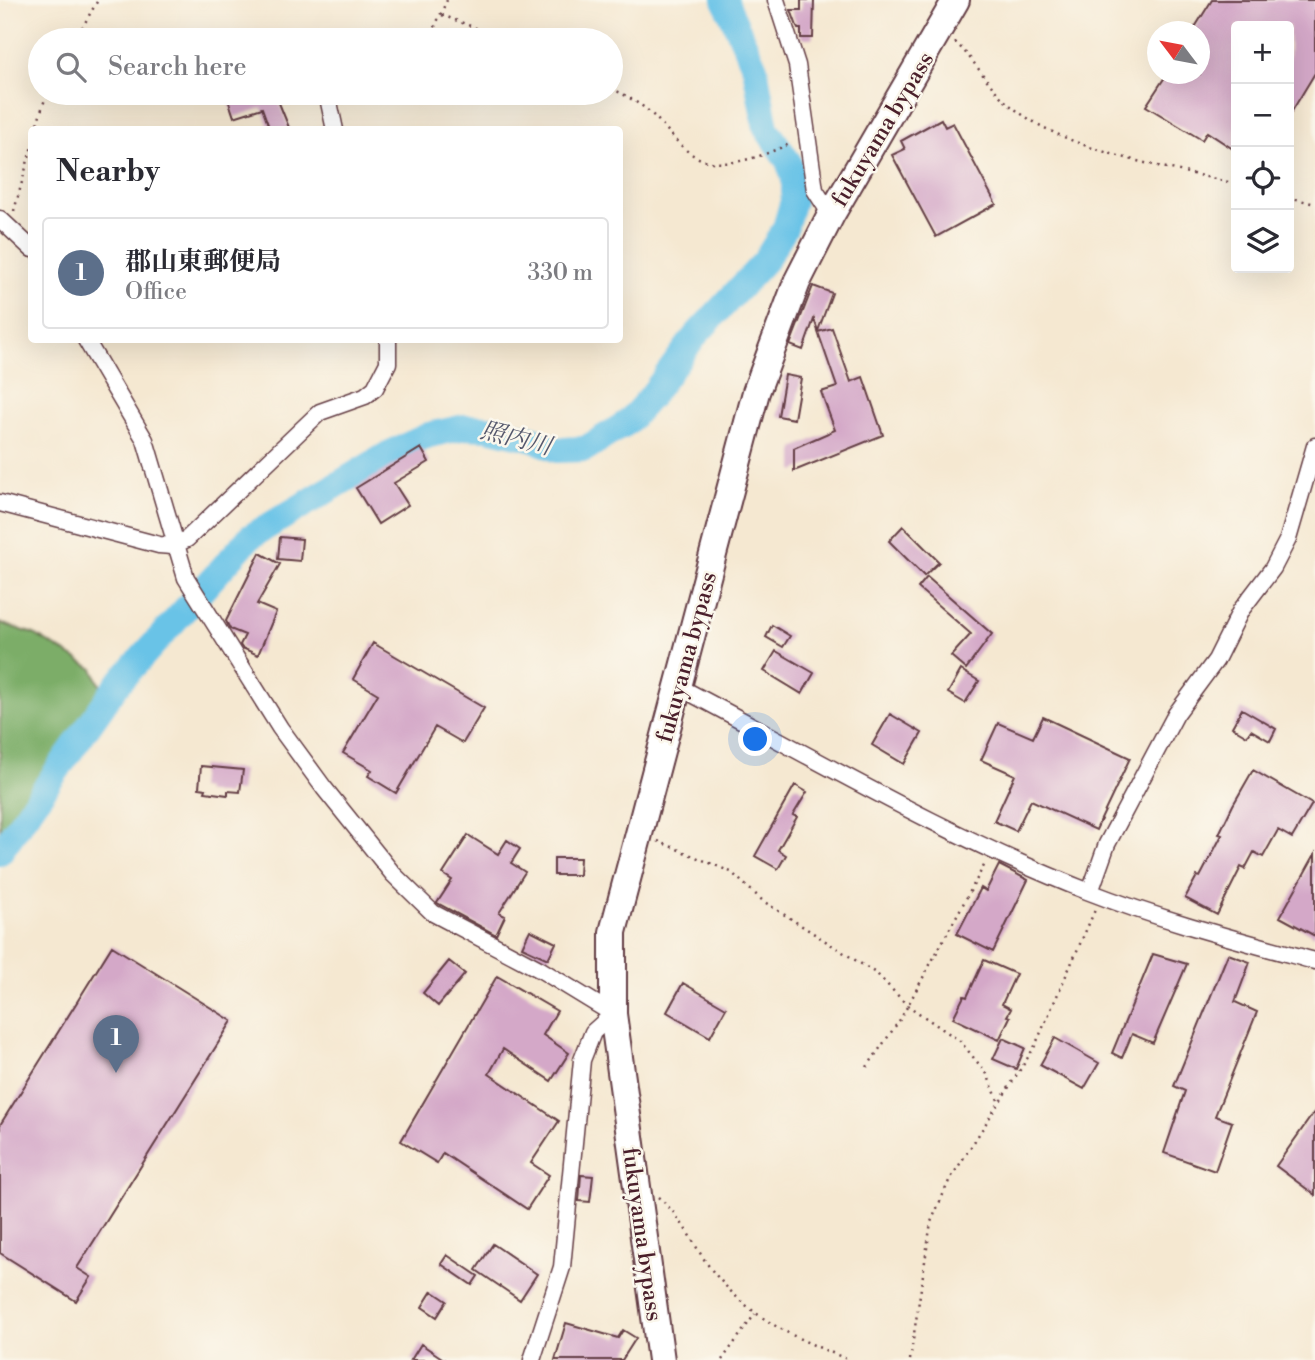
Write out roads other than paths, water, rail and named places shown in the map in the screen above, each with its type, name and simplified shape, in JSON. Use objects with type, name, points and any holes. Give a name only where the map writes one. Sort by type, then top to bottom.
[{"type":"highway","name":"fukuyama bypass","points":[[661,1360],[613,1014],[613,932],[756,392],[797,282],[831,215],[956,0]]},
{"type":"street","points":[[776,0],[797,65],[815,190],[831,215]]},
{"type":"street","points":[[330,105],[334,126]]},
{"type":"street","points":[[3,221],[28,245]]},
{"type":"street","points":[[88,343],[145,440],[175,545],[195,596],[280,728],[324,788],[417,900],[452,926],[530,963],[613,1014],[593,1032],[582,1060],[562,1267],[532,1360]]},
{"type":"street","points":[[0,503],[159,545],[175,545],[211,517],[320,412],[365,396],[375,388],[388,363],[388,343]]},
{"type":"street","points":[[1096,894],[1107,844],[1176,714],[1216,660],[1241,610],[1273,568],[1288,539],[1315,446]]},
{"type":"street","points":[[679,687],[992,849],[1096,894],[1130,907],[1315,961]]},
{"type":"waterway","name":"照内川","points":[[0,852],[117,685],[250,537],[390,453],[429,435],[465,427],[488,428],[534,439],[557,450],[585,449],[628,422],[651,396],[696,335],[765,261],[785,228],[794,197],[794,179],[788,161],[766,128],[755,68],[725,0]]},
{"type":"place","name":"郡山東郵便局","points":[[116,1073]]}]
